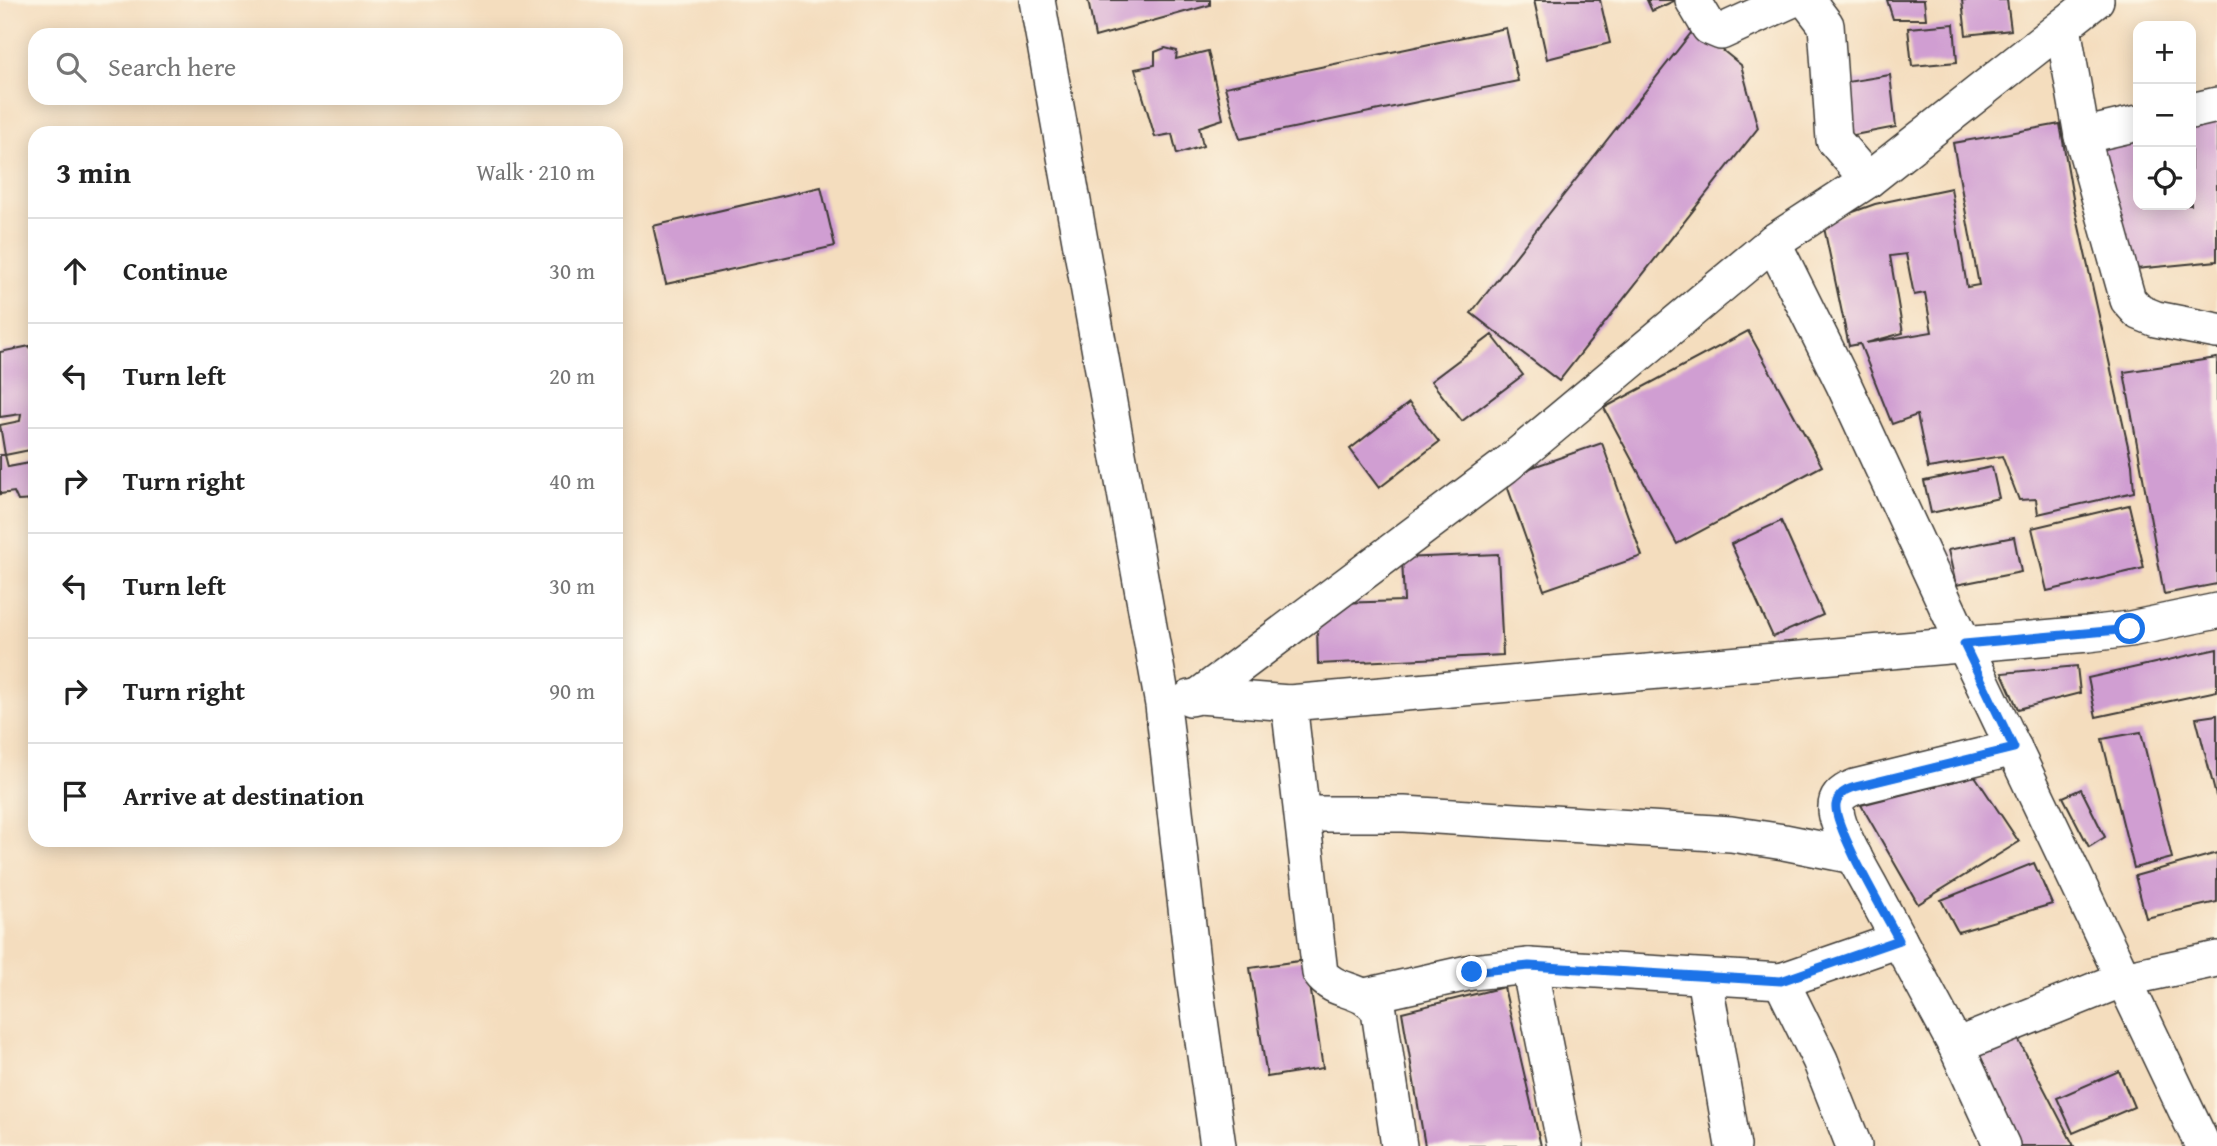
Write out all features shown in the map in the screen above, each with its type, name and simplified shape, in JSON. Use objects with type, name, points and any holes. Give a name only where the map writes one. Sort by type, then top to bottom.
[{"type":"street","points":[[1037,0],[1163,705],[1194,978],[1218,1146]]},
{"type":"street","points":[[1693,0],[1709,27],[1721,32],[1791,0]]},
{"type":"street","points":[[1807,0],[1826,24],[1834,140],[1868,180]]},
{"type":"street","points":[[1199,696],[1505,466],[1773,242],[1868,180],[2080,9]]},
{"type":"street","points":[[2080,9],[2082,136],[2128,300],[2139,312],[2156,319],[2217,331]]},
{"type":"street","points":[[2196,110],[2217,105]]},
{"type":"street","points":[[2082,136],[2133,124]]},
{"type":"street","points":[[1773,242],[1843,383],[2203,1146]]},
{"type":"street","points":[[1163,705],[1199,696],[1289,703],[2119,631],[2217,611]]},
{"type":"street","points":[[1289,703],[1304,814],[1320,973],[1325,980],[1336,986],[1366,996],[1381,1017],[1399,1146]]},
{"type":"street","points":[[2002,1146],[1956,1046],[1854,856],[1836,813],[1839,797],[1845,790],[2014,748]]},
{"type":"street","points":[[1304,814],[1430,815],[1731,834],[1854,856]]},
{"type":"street","points":[[1366,996],[1472,972],[1529,966],[1781,981],[1899,940]]},
{"type":"street","points":[[1956,1046],[2123,979],[2217,958]]},
{"type":"street","points":[[1529,966],[1565,1146]]},
{"type":"street","points":[[1704,977],[1733,1146]]},
{"type":"street","points":[[1781,981],[1820,1060],[1854,1146]]},
{"type":"building","points":[[1088,0],[1210,0],[1210,5],[1095,37]]},
{"type":"building","points":[[1534,0],[1600,0],[1610,43],[1547,59]]},
{"type":"building","points":[[1647,0],[1676,0],[1652,11]]},
{"type":"building","points":[[1887,0],[1924,0],[1926,19],[1893,19]]},
{"type":"building","points":[[1962,0],[2007,0],[2011,30],[1966,35]]},
{"type":"building","points":[[1954,24],[1957,62],[1912,66],[1908,28]]},
{"type":"building","points":[[1506,28],[1518,81],[1240,139],[1225,87]]},
{"type":"building","points":[[1695,28],[1741,65],[1758,128],[1559,381],[1471,313]]},
{"type":"building","points":[[1165,48],[1177,51],[1176,59],[1208,51],[1223,119],[1199,127],[1203,146],[1177,154],[1172,134],[1155,137],[1135,69],[1155,65],[1155,52]]},
{"type":"building","points":[[1890,75],[1896,127],[1849,136],[1847,82]]},
{"type":"building","points":[[2217,119],[2217,261],[2126,270],[2095,148],[2133,139],[2133,210],[2196,210],[2196,124]]},
{"type":"building","points":[[2060,124],[2074,204],[2132,464],[2134,492],[2038,514],[2036,499],[2019,500],[2002,456],[1928,468],[1917,415],[1892,424],[1860,344],[1849,346],[1823,223],[1875,204],[1951,188],[1967,287],[1979,285],[1953,143]],"holes":[[[1906,254],[1914,295],[1925,293],[1932,332],[1866,343],[1903,333],[1890,256]]]},
{"type":"building","points":[[821,187],[835,246],[666,284],[653,226]]},
{"type":"building","points":[[1748,331],[1822,466],[1677,544],[1604,408]]},
{"type":"building","points":[[1492,335],[1523,375],[1462,421],[1431,381]]},
{"type":"building","points":[[28,346],[28,450],[5,455],[0,425],[20,421],[21,414],[0,417],[0,352]]},
{"type":"building","points":[[2217,358],[2217,584],[2164,594],[2124,372]]},
{"type":"building","points":[[1409,403],[1439,442],[1379,488],[1350,449]]},
{"type":"building","points":[[1602,443],[1642,556],[1544,590],[1504,477]]},
{"type":"building","points":[[0,455],[5,455],[8,467],[28,463],[28,500],[18,501],[14,492],[0,494]]},
{"type":"building","points":[[1992,467],[1999,498],[1931,513],[1924,481]]},
{"type":"building","points":[[2129,505],[2144,568],[2047,591],[2032,528]]},
{"type":"building","points":[[1781,521],[1823,615],[1773,637],[1731,544]]},
{"type":"building","points":[[2014,537],[2021,572],[1956,585],[1948,550]]},
{"type":"building","points":[[1498,554],[1503,655],[1318,664],[1317,626],[1337,603],[1404,601],[1402,558]]},
{"type":"building","points":[[2217,649],[2217,691],[2096,717],[2088,678]]},
{"type":"building","points":[[2077,666],[2080,693],[2018,709],[2002,673]]},
{"type":"building","points":[[2217,715],[2217,796],[2216,796],[2196,718]]},
{"type":"building","points":[[2141,732],[2172,858],[2134,868],[2102,739]]},
{"type":"building","points":[[1975,776],[2019,842],[1918,904],[1861,805]]},
{"type":"building","points":[[2081,789],[2105,837],[2089,847],[2063,797]]},
{"type":"building","points":[[2217,853],[2217,902],[2146,918],[2135,876]]},
{"type":"building","points":[[2034,863],[2052,904],[1958,932],[1941,900]]},
{"type":"building","points":[[1306,960],[1323,1068],[1267,1077],[1250,968]]},
{"type":"building","points":[[1504,987],[1541,1146],[1425,1146],[1402,1012]]},
{"type":"building","points":[[2013,1029],[2074,1146],[2015,1146],[1964,1051]]},
{"type":"building","points":[[2119,1071],[2134,1107],[2073,1133],[2057,1098]]},
{"type":"route","points":[[1472,972],[1529,966],[1781,981],[1899,940],[1854,856],[1836,813],[1839,797],[1845,790],[1855,787],[2014,748],[1964,644],[2130,629]]}]
